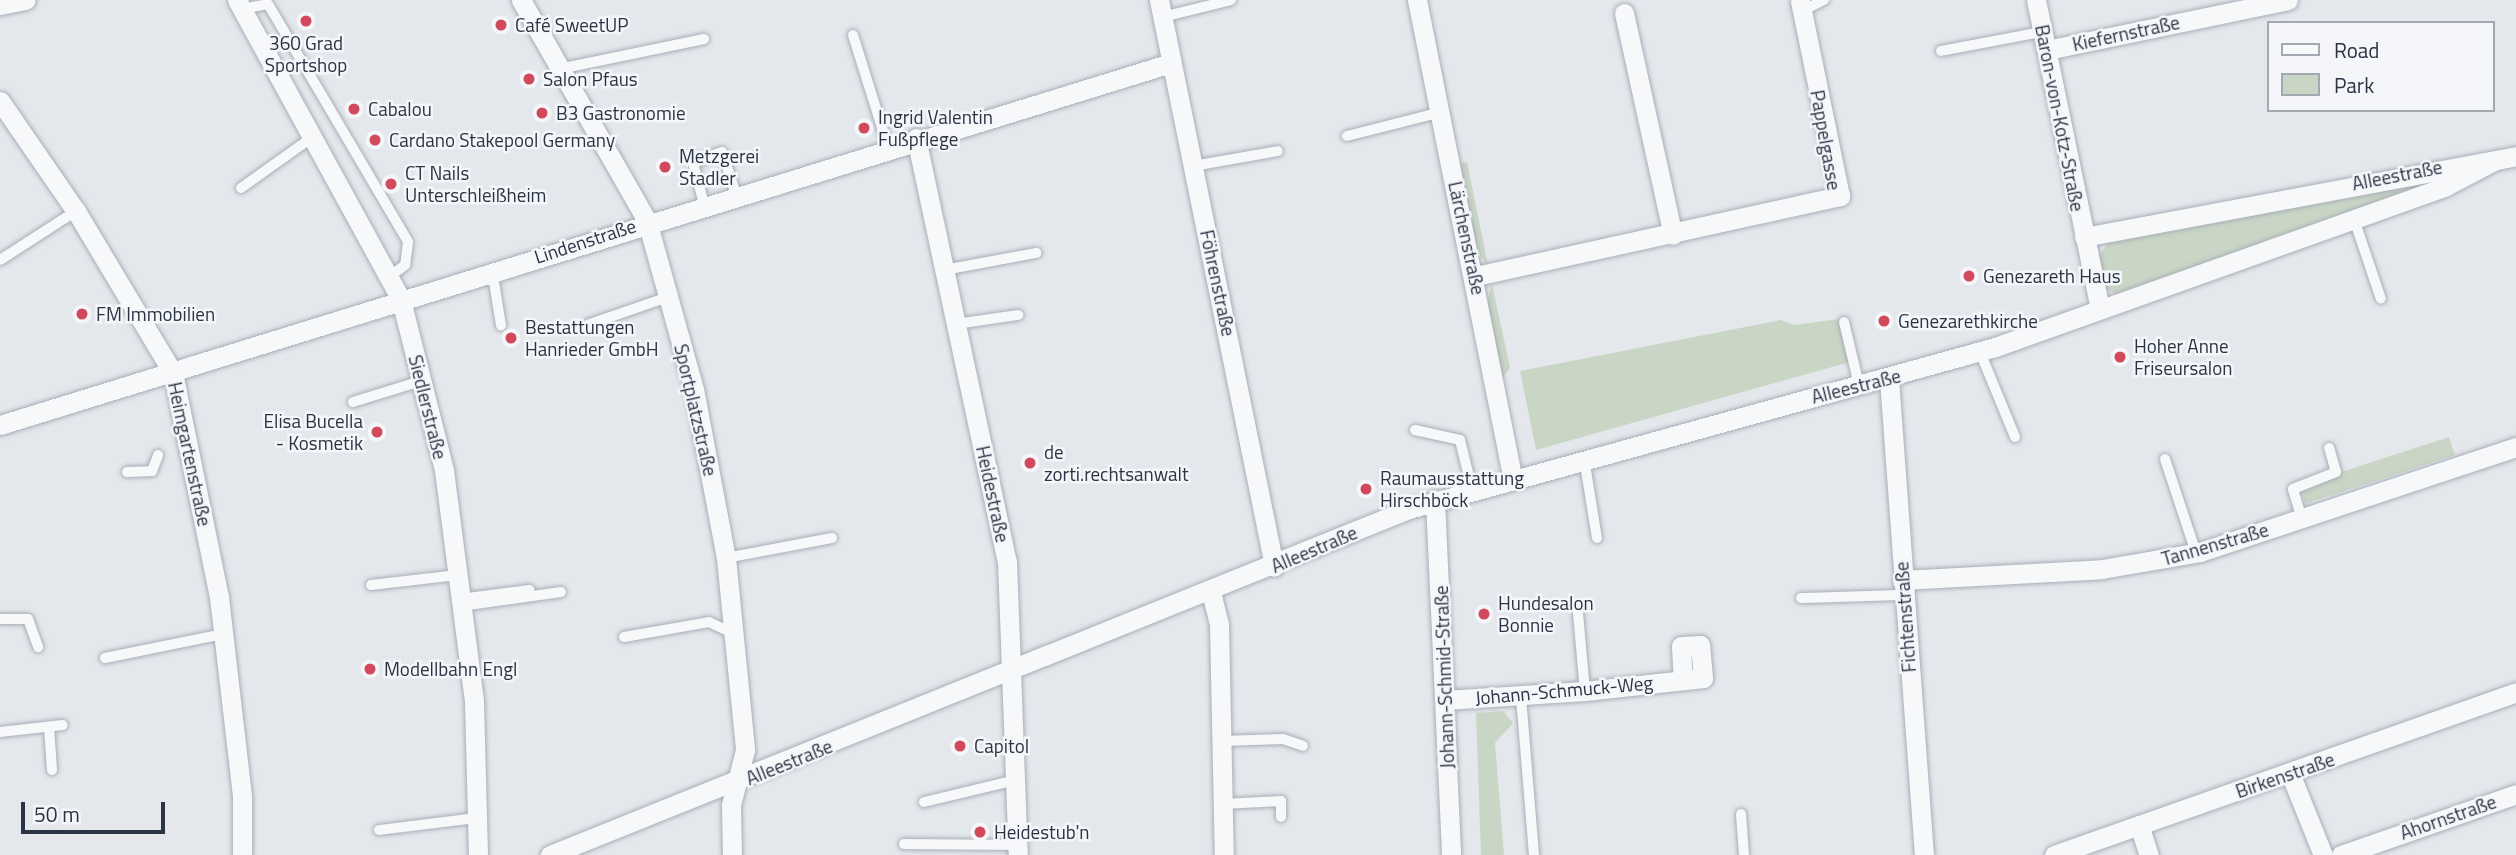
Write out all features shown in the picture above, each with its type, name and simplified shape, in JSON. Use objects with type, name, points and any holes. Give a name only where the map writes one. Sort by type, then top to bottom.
[{"type":"street","points":[[0,5],[26,0]]},
{"type":"street","name":"Sportplatzstraße","points":[[521,0],[564,68],[647,221],[694,389],[726,558],[745,750],[736,783],[732,855]]},
{"type":"street","name":"Lärchenstraße","points":[[1418,0],[1476,276],[1512,477]]},
{"type":"street","name":"Baron-von-Kotz-Straße","points":[[2036,0],[2084,237]]},
{"type":"street","name":"Kiefernstraße","points":[[2045,41],[2288,0]]},
{"type":"street","name":"Siedlerstraße","points":[[239,5],[314,136],[401,300],[443,470],[474,702],[478,855]]},
{"type":"street","name":"Pappelgasse","points":[[1476,276],[1673,235],[1840,196],[1801,6]]},
{"type":"street","name":"Föhrenstraße","points":[[1161,8],[1274,566]]},
{"type":"street","points":[[1624,13],[1673,235]]},
{"type":"street","name":"Lindenstraße","points":[[0,425],[173,373],[647,221],[1171,63]]},
{"type":"street","name":"Heimgartenstraße","points":[[4,114],[76,211],[173,373],[223,634],[242,797],[242,855]]},
{"type":"street","name":"Heidestraße","points":[[916,138],[1007,561],[1018,779],[1018,850]]},
{"type":"street","name":"Alleestraße","points":[[2084,237],[2432,167],[2494,161],[2516,156]]},
{"type":"street","name":"Alleestraße","points":[[550,855],[1011,673],[1435,500],[1512,477],[1889,379],[1980,352],[2354,219],[2494,161]]},
{"type":"street","points":[[2084,237],[2100,308]]},
{"type":"street","name":"Fichtenstraße","points":[[1889,379],[1924,855]]},
{"type":"street","name":"Tannenstraße","points":[[1903,587],[2102,569],[2196,553],[2516,447]]},
{"type":"street","name":"Johann-Schmid-Straße","points":[[1435,500],[1451,855]]},
{"type":"street","points":[[1211,592],[1219,625],[1224,855]]},
{"type":"street","name":"Johann-Schmuck-Weg","points":[[1445,700],[1585,691],[1683,680]]},
{"type":"street","name":"Birkenstraße","points":[[2054,855],[2516,692]]},
{"type":"street","points":[[2290,773],[2323,855]]},
{"type":"street","name":"Ahornstraße","points":[[2341,855],[2516,793]]},
{"type":"street","points":[[2140,825],[2149,855]]},
{"type":"lane","points":[[1161,8],[1231,0]]},
{"type":"lane","points":[[1801,6],[1824,0]]},
{"type":"lane","points":[[239,5],[268,4],[381,185],[408,242],[405,265],[389,276]]},
{"type":"lane","points":[[853,35],[888,147]]},
{"type":"lane","points":[[564,68],[704,39]]},
{"type":"lane","points":[[1941,51],[2045,41]]},
{"type":"lane","points":[[1347,136],[1441,112]]},
{"type":"lane","points":[[241,188],[314,136]]},
{"type":"lane","points":[[1193,166],[1278,151]]},
{"type":"lane","points":[[704,204],[693,163],[722,152],[736,194]]},
{"type":"lane","points":[[0,260],[76,211]]},
{"type":"lane","points":[[2354,219],[2381,299]]},
{"type":"lane","points":[[944,270],[1036,253]]},
{"type":"lane","points":[[484,273],[494,282],[500,325]]},
{"type":"lane","points":[[587,326],[668,297]]},
{"type":"lane","points":[[956,324],[1018,315]]},
{"type":"lane","points":[[1844,322],[1859,386]]},
{"type":"lane","points":[[1980,352],[2015,437]]},
{"type":"lane","points":[[353,402],[421,382]]},
{"type":"lane","points":[[1415,430],[1460,440],[1472,489]]},
{"type":"lane","points":[[2302,519],[2293,489],[2336,472],[2329,448]]},
{"type":"lane","points":[[127,472],[152,471],[158,455]]},
{"type":"lane","points":[[1584,458],[1597,538]]},
{"type":"lane","points":[[2165,459],[2196,553]]},
{"type":"lane","points":[[726,558],[832,538]]},
{"type":"lane","points":[[371,585],[457,575]]},
{"type":"lane","points":[[1801,598],[1903,587]]},
{"type":"lane","points":[[461,603],[556,589]]},
{"type":"lane","points":[[1578,613],[1585,691]]},
{"type":"lane","points":[[0,619],[28,619],[38,647]]},
{"type":"lane","points":[[624,637],[709,622],[733,633]]},
{"type":"lane","points":[[105,657],[223,634]]},
{"type":"lane","points":[[1521,696],[1534,855]]},
{"type":"lane","points":[[0,732],[63,726]]},
{"type":"lane","points":[[49,727],[52,770]]},
{"type":"lane","points":[[1222,740],[1283,739],[1303,746]]},
{"type":"lane","points":[[924,802],[1018,779]]},
{"type":"lane","points":[[1223,804],[1281,801],[1281,817]]},
{"type":"lane","points":[[1741,814],[1744,855]]},
{"type":"lane","points":[[379,830],[477,818]]},
{"type":"lane","points":[[904,844],[1018,850]]},
{"type":"green space","points":[[1467,162],[1488,265],[1474,248],[1456,164]]},
{"type":"green space","points":[[2442,178],[2116,294],[2103,288],[2096,259],[2109,242]]},
{"type":"green space","points":[[1492,284],[1510,368],[1501,379],[1486,305]]},
{"type":"green space","points":[[1847,318],[1857,360],[1536,450],[1520,371],[1781,320],[1794,325]]},
{"type":"green space","points":[[2449,437],[2455,455],[2306,504],[2300,486]]},
{"type":"green space","points":[[1503,711],[1513,723],[1495,743],[1504,855],[1481,855],[1476,713]]},
{"type":"place","name":"360 Grad Sportshop","points":[[306,21]]},
{"type":"place","name":"Café SweetUP","points":[[501,25]]},
{"type":"place","name":"Salon Pfaus","points":[[529,79]]},
{"type":"place","name":"Cabalou","points":[[354,109]]},
{"type":"place","name":"B3 Gastronomie","points":[[542,113]]},
{"type":"place","name":"Ingrid Valentin Fußpflege","points":[[864,128]]},
{"type":"place","name":"Cardano Stakepool Germany","points":[[375,140]]},
{"type":"place","name":"Metzgerei Stadler","points":[[665,167]]},
{"type":"place","name":"CT Nails Unterschleißheim","points":[[391,184]]},
{"type":"place","name":"Genezareth Haus","points":[[1969,276]]},
{"type":"place","name":"FM Immobilien","points":[[82,314]]},
{"type":"place","name":"Genezarethkirche","points":[[1884,321]]},
{"type":"place","name":"Bestattungen Hanrieder GmbH","points":[[511,338]]},
{"type":"place","name":"Hoher Anne Friseursalon","points":[[2120,357]]},
{"type":"place","name":"Elisa Bucella - Kosmetik","points":[[377,432]]},
{"type":"place","name":"de zorti.rechtsanwalt","points":[[1030,463]]},
{"type":"place","name":"Raumausstattung Hirschböck","points":[[1366,489]]},
{"type":"place","name":"Hundesalon Bonnie","points":[[1484,614]]},
{"type":"place","name":"Modellbahn Engl","points":[[370,669]]},
{"type":"place","name":"Capitol","points":[[960,746]]},
{"type":"place","name":"Heidestub'n","points":[[980,832]]}]
